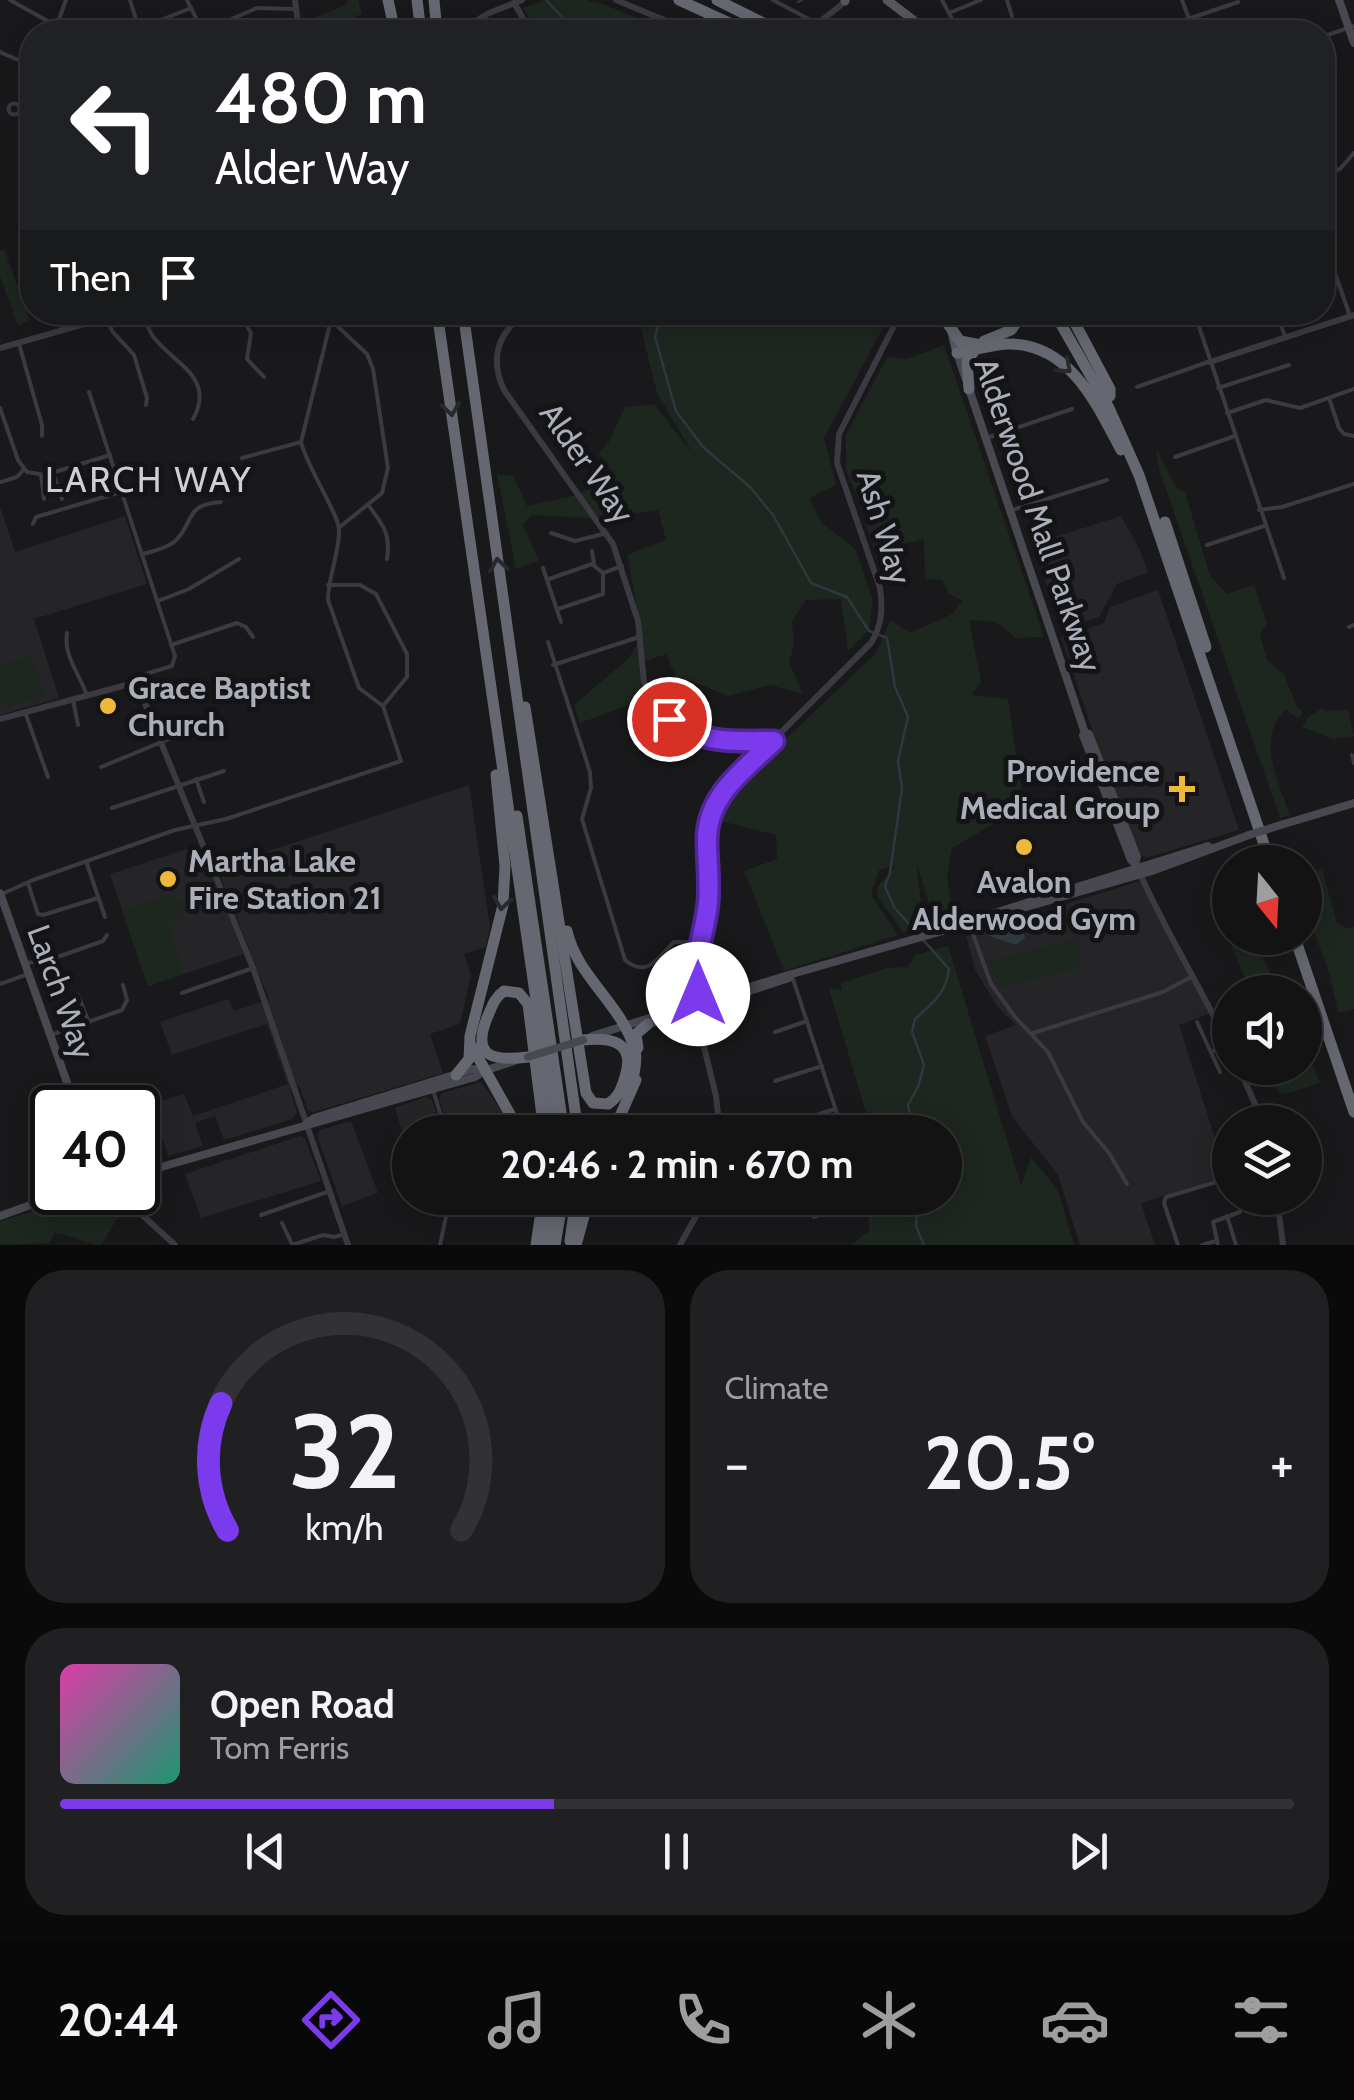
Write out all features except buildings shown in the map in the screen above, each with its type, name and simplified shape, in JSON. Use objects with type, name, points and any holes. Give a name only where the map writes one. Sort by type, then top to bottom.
[{"type":"highway","points":[[679,0],[722,20]]},
{"type":"highway","points":[[700,0],[746,20]]},
{"type":"highway","points":[[717,0],[754,20]]},
{"type":"highway","points":[[439,325],[553,1115]]},
{"type":"highway","points":[[465,325],[576,1115]]},
{"type":"highway","points":[[952,325],[960,341],[976,347],[1028,346],[1051,355],[1074,374],[1102,413],[1122,452],[1169,560]]},
{"type":"highway","points":[[957,353],[1015,325]]},
{"type":"highway","points":[[1062,325],[1124,439],[1268,845]]},
{"type":"highway","points":[[1072,325],[1140,460],[1167,528],[1269,845]]},
{"type":"highway","points":[[969,388],[967,360],[976,347]]},
{"type":"highway","points":[[456,1075],[468,1063],[470,1036],[502,914],[505,880],[483,632]]},
{"type":"highway","points":[[513,661],[518,668],[540,794],[586,1093],[594,1103],[608,1104],[619,1094],[628,1068],[627,1055],[623,1047],[612,1041],[583,1040]]},
{"type":"highway","points":[[497,730],[530,889],[563,1115]]},
{"type":"highway","points":[[540,794],[572,949],[635,1051],[634,1083]]},
{"type":"highway","points":[[534,828],[564,1115]]},
{"type":"highway","points":[[1304,955],[1354,1112]]},
{"type":"highway","points":[[1305,955],[1354,1091]]},
{"type":"highway","points":[[528,1057],[499,1058],[483,1047],[482,1032],[495,998],[504,991],[519,992],[528,1004],[542,1115]]},
{"type":"highway","points":[[620,1115],[641,1058],[636,1034],[648,1024]]},
{"type":"highway","points":[[470,1036],[484,1071],[510,1115]]},
{"type":"highway","points":[[533,1245],[534,1215]]},
{"type":"highway","points":[[533,1245],[539,1215]]},
{"type":"highway","points":[[545,1245],[549,1215]]},
{"type":"highway","points":[[557,1245],[561,1215]]},
{"type":"highway","points":[[557,1245],[562,1215]]},
{"type":"highway","points":[[572,1245],[575,1215]]},
{"type":"highway","points":[[572,1245],[583,1215]]},
{"type":"main road","points":[[888,0],[914,20]]},
{"type":"main road","points":[[1339,0],[1354,43]]},
{"type":"main road","name":"Alderwood Mall Parkway","points":[[950,325],[1086,733],[1138,868]]},
{"type":"main road","name":"Alderwood Mall Parkway","points":[[1086,733],[1083,736],[1124,846],[1138,868]]},
{"type":"main road","points":[[306,1124],[316,1125],[476,1077],[528,1057],[1138,868],[1210,852],[1211,848],[1249,835],[1354,803]]},
{"type":"main road","name":"Larch Way","points":[[0,894],[67,1085]]},
{"type":"main road","points":[[624,1028],[648,1024],[696,1006]]},
{"type":"main road","points":[[160,1168],[472,1070],[484,1071]]},
{"type":"main road","points":[[0,1213],[30,1203]]},
{"type":"street","points":[[187,0],[197,20]]},
{"type":"street","points":[[616,0],[665,20]]},
{"type":"street","points":[[773,0],[810,20]]},
{"type":"street","points":[[823,20],[846,0]]},
{"type":"street","points":[[942,0],[953,20]]},
{"type":"street","points":[[949,13],[982,0]]},
{"type":"street","points":[[1007,0],[1012,16]]},
{"type":"street","points":[[1182,0],[1189,18]]},
{"type":"street","points":[[12,1],[44,20]]},
{"type":"street","points":[[478,20],[518,2]]},
{"type":"street","points":[[1183,20],[1238,2]]},
{"type":"street","points":[[230,20],[257,8],[295,4]]},
{"type":"street","points":[[161,20],[190,8]]},
{"type":"street","points":[[1335,170],[1354,153]]},
{"type":"street","points":[[1335,270],[1352,315]]},
{"type":"street","points":[[0,348],[73,325]]},
{"type":"street","points":[[110,325],[134,355],[146,405]]},
{"type":"street","points":[[148,325],[199,390],[200,406],[193,419]]},
{"type":"street","points":[[246,325],[251,333],[247,359],[264,377]]},
{"type":"street","points":[[0,894],[194,825],[226,819],[401,761],[383,706],[358,688],[328,600],[340,527],[306,462],[301,442],[330,325]]},
{"type":"street","points":[[336,325],[367,354],[373,370],[388,468],[382,493],[340,527]]},
{"type":"street","name":"Alder Way","points":[[509,325],[498,345],[498,376],[504,390],[607,533],[632,594],[646,690],[669,719],[694,735],[711,740],[774,741]]},
{"type":"street","name":"Ash Way","points":[[717,1115],[696,1006],[694,974],[708,902],[706,838],[711,813],[728,786],[876,634],[883,609],[880,588],[836,448],[839,434],[894,325]]},
{"type":"street","points":[[1198,325],[1284,578]]},
{"type":"street","points":[[1281,325],[1285,337]]},
{"type":"street","points":[[1137,387],[1322,325]]},
{"type":"street","points":[[18,342],[42,436]]},
{"type":"street","points":[[1218,388],[1290,366]]},
{"type":"street","points":[[1227,414],[1266,400],[1300,408],[1354,390]]},
{"type":"street","points":[[0,719],[132,686],[139,676],[174,664],[172,645],[89,392]]},
{"type":"street","points":[[1329,398],[1339,428],[1354,436]]},
{"type":"street","points":[[0,408],[26,470],[40,475],[53,473],[110,455]]},
{"type":"street","points":[[986,438],[1072,409]]},
{"type":"street","points":[[1175,457],[1235,436]]},
{"type":"street","points":[[242,458],[301,442]]},
{"type":"street","points":[[0,446],[12,443]]},
{"type":"street","points":[[80,464],[89,492]]},
{"type":"street","points":[[1,482],[26,470]]},
{"type":"street","points":[[53,473],[62,500]]},
{"type":"street","points":[[40,475],[44,499]]},
{"type":"street","points":[[1010,510],[1108,480]]},
{"type":"street","points":[[1259,510],[1282,507],[1354,484]]},
{"type":"street","points":[[33,524],[36,517],[122,492]]},
{"type":"street","points":[[142,554],[170,546],[193,510],[203,503],[221,502]]},
{"type":"street","points":[[369,506],[386,528],[387,558]]},
{"type":"street","points":[[1207,545],[1264,526]]},
{"type":"street","points":[[551,533],[575,541],[607,533]]},
{"type":"street","points":[[558,609],[603,594],[603,573],[594,564],[592,550]]},
{"type":"street","points":[[158,601],[189,589],[239,559]]},
{"type":"street","points":[[548,579],[594,564]]},
{"type":"street","points":[[603,573],[622,566]]},
{"type":"street","points":[[543,568],[561,622]]},
{"type":"street","points":[[328,585],[360,585],[376,594],[408,654],[407,677],[383,706]]},
{"type":"street","points":[[172,645],[238,624],[254,637]]},
{"type":"street","points":[[68,633],[65,644],[87,696]]},
{"type":"street","points":[[553,665],[639,637]]},
{"type":"street","points":[[548,642],[590,772],[591,788],[582,819],[626,960],[646,968],[674,942],[698,942]]},
{"type":"street","points":[[132,686],[140,691],[253,968],[348,1245]]},
{"type":"street","points":[[73,700],[78,725]]},
{"type":"street","points":[[25,712],[48,776]]},
{"type":"street","points":[[101,766],[160,742],[204,732]]},
{"type":"street","points":[[1352,755],[1354,763]]},
{"type":"street","points":[[1059,772],[1092,760]]},
{"type":"street","points":[[112,808],[224,771]]},
{"type":"street","points":[[196,780],[204,802]]},
{"type":"street","points":[[86,861],[105,917]]},
{"type":"street","points":[[1138,868],[1169,938],[1212,1013]]},
{"type":"street","points":[[28,882],[41,915],[98,898]]},
{"type":"street","points":[[969,923],[991,984],[1048,1052],[1083,1122],[1127,1184]]},
{"type":"street","points":[[24,963],[61,956],[103,941],[107,935]]},
{"type":"street","points":[[182,993],[253,968]]},
{"type":"street","points":[[0,984],[28,974]]},
{"type":"street","points":[[792,976],[838,1115]]},
{"type":"street","points":[[1032,1033],[1162,992],[1193,976]]},
{"type":"street","points":[[51,1035],[122,1010],[127,1000],[123,985]]},
{"type":"street","points":[[78,995],[89,1022]]},
{"type":"street","points":[[775,1032],[807,1022]]},
{"type":"street","points":[[1197,1022],[1212,1056]]},
{"type":"street","points":[[775,1081],[822,1066]]},
{"type":"street","points":[[432,1090],[440,1115]]},
{"type":"street","points":[[817,1115],[836,1109]]},
{"type":"street","points":[[1178,1245],[1164,1203],[1166,1197],[1212,1183]]},
{"type":"street","points":[[260,1215],[330,1191]]},
{"type":"street","points":[[142,1215],[175,1245]]},
{"type":"street","points":[[440,1245],[446,1215]]},
{"type":"street","points":[[680,1245],[697,1215]]},
{"type":"street","points":[[1202,1245],[1217,1243],[1212,1225],[1230,1215]]},
{"type":"street","points":[[1279,1215],[1283,1245]]},
{"type":"street","points":[[1227,1216],[1236,1245]]},
{"type":"street","points":[[282,1223],[292,1245],[323,1234],[345,1234]]},
{"type":"shaded area","points":[[348,0],[358,0],[362,14],[347,20],[312,20],[312,19],[344,6]]},
{"type":"shaded area","points":[[545,0],[586,0],[641,20],[530,20],[523,8]]},
{"type":"shaded area","points":[[4,249],[20,293],[18,326],[0,276],[0,250]]},
{"type":"shaded area","points":[[640,325],[885,325],[824,438],[836,485],[809,498],[821,522],[856,550],[873,601],[869,630],[848,651],[841,599],[806,600],[792,621],[794,645],[789,662],[803,694],[770,685],[728,696],[691,681],[677,680],[666,654],[643,662],[642,700],[580,723],[574,705],[629,658],[642,635],[627,555],[666,540],[658,510],[601,519],[532,515],[523,525],[539,561],[516,569],[497,474],[513,476],[527,506],[573,496],[615,476],[598,453],[609,442],[625,407],[654,404],[695,457],[657,393]]},
{"type":"shaded area","points":[[944,345],[1044,637],[1016,638],[996,622],[969,620],[981,682],[971,695],[1008,699],[1022,794],[993,804],[997,822],[952,848],[947,877],[953,917],[935,925],[916,860],[921,903],[932,925],[903,932],[878,898],[877,887],[896,866],[879,870],[871,895],[898,935],[784,971],[744,871],[777,859],[776,835],[717,820],[731,791],[877,652],[890,620],[910,633],[952,614],[962,601],[949,593],[942,580],[925,579],[924,539],[875,551],[866,523],[882,513],[878,495],[859,500],[846,471],[846,435],[887,357],[907,359]]},
{"type":"shaded area","points":[[1156,449],[1176,487],[1185,492],[1210,576],[1227,594],[1254,585],[1267,623],[1260,634],[1267,660],[1284,674],[1303,713],[1298,718],[1285,710],[1272,735],[1275,775],[1290,815],[1280,818],[1159,469]]},
{"type":"shaded area","points":[[0,507],[15,552],[125,516],[147,584],[34,619],[59,698],[0,715]]},
{"type":"shaded area","points":[[1121,516],[1148,572],[1117,584],[1099,617],[1061,629],[1033,544]]},
{"type":"shaded area","points":[[1158,590],[1239,830],[1146,858],[1140,854],[1116,800],[1061,637],[1104,623],[1110,607]]},
{"type":"shaded area","points":[[31,656],[45,696],[4,708],[0,665]]},
{"type":"shaded area","points":[[1323,708],[1348,710],[1354,736],[1333,739],[1302,727],[1309,716]]},
{"type":"shaded area","points":[[469,785],[490,926],[486,947],[464,954],[471,975],[460,1024],[430,1034],[443,1073],[314,1112],[308,1110],[299,1085],[290,1089],[297,1112],[293,1119],[224,1140],[215,1116],[195,1123],[203,1146],[168,1156],[160,1132],[160,1101],[184,1094],[193,1116],[288,1084],[267,1024],[172,1055],[160,1022],[228,999],[234,1011],[269,999],[217,868]]},
{"type":"shaded area","points":[[199,845],[244,954],[148,986],[110,874]]},
{"type":"shaded area","points":[[1322,870],[1337,923],[1348,929],[1354,927],[1354,1009],[1338,1013],[1322,953]]},
{"type":"shaded area","points":[[1141,883],[1211,1013],[1179,1025],[1212,1129],[1212,1181],[1141,1203],[1155,1245],[1080,1245],[1058,1175],[1012,1116],[985,1036],[1016,1025],[997,1006],[975,970],[966,936]]},
{"type":"shaded area","points":[[166,896],[183,901],[185,908],[168,924],[184,974],[148,986],[122,911]]},
{"type":"shaded area","points":[[1023,923],[1025,938],[1016,945],[989,936],[989,929]]},
{"type":"shaded area","points":[[1076,938],[1081,967],[1002,987],[988,962]]},
{"type":"shaded area","points":[[948,946],[1021,1186],[1031,1157],[1058,1190],[1074,1245],[851,1245],[870,1230],[868,1215],[962,1215],[962,1115],[867,1115],[829,989],[842,990],[841,983],[887,968],[908,967],[915,955]]},
{"type":"shaded area","points":[[1235,955],[1262,955],[1271,975],[1244,975]]},
{"type":"shaded area","points":[[481,1082],[505,1115],[444,1115],[439,1100],[442,1093]]},
{"type":"shaded area","points":[[1273,1085],[1314,1085],[1282,1095]]},
{"type":"shaded area","points":[[426,1097],[432,1100],[437,1115],[397,1115],[395,1108]]},
{"type":"shaded area","points":[[351,1121],[378,1193],[342,1206],[317,1135],[320,1130]]},
{"type":"shaded area","points":[[300,1136],[305,1139],[321,1181],[201,1218],[185,1174]]},
{"type":"shaded area","points":[[30,1212],[30,1215],[120,1215],[101,1245],[55,1233],[49,1243],[0,1245],[0,1221]]},
{"type":"waterway","points":[[798,2],[802,0]]},
{"type":"waterway","points":[[547,1],[563,20]]},
{"type":"waterway","points":[[658,325],[655,337],[676,411],[703,447],[750,487],[773,515],[811,583],[847,597],[869,631],[887,638],[895,687],[908,717],[898,761],[902,788],[885,886],[894,907],[949,969],[942,991],[915,1019],[912,1032],[924,1065],[908,1105],[910,1115]]},
{"type":"waterway","points":[[917,1215],[916,1226],[924,1245]]},
{"type":"place","name":"Grace Baptist Church","points":[[108,706]]},
{"type":"place","name":"Providence Medical Group","points":[[1182,789]]},
{"type":"place","name":"Avalon Alderwood Gym","points":[[1024,847]]},
{"type":"place","name":"Martha Lake Fire Station 21","points":[[168,879]]},
{"type":"district","name":"LARCH WAY","points":[[149,480]]},
{"type":"route","points":[[669,719],[694,735],[711,740],[774,741],[728,786],[711,813],[706,838],[708,902],[694,974],[698,994]]}]
